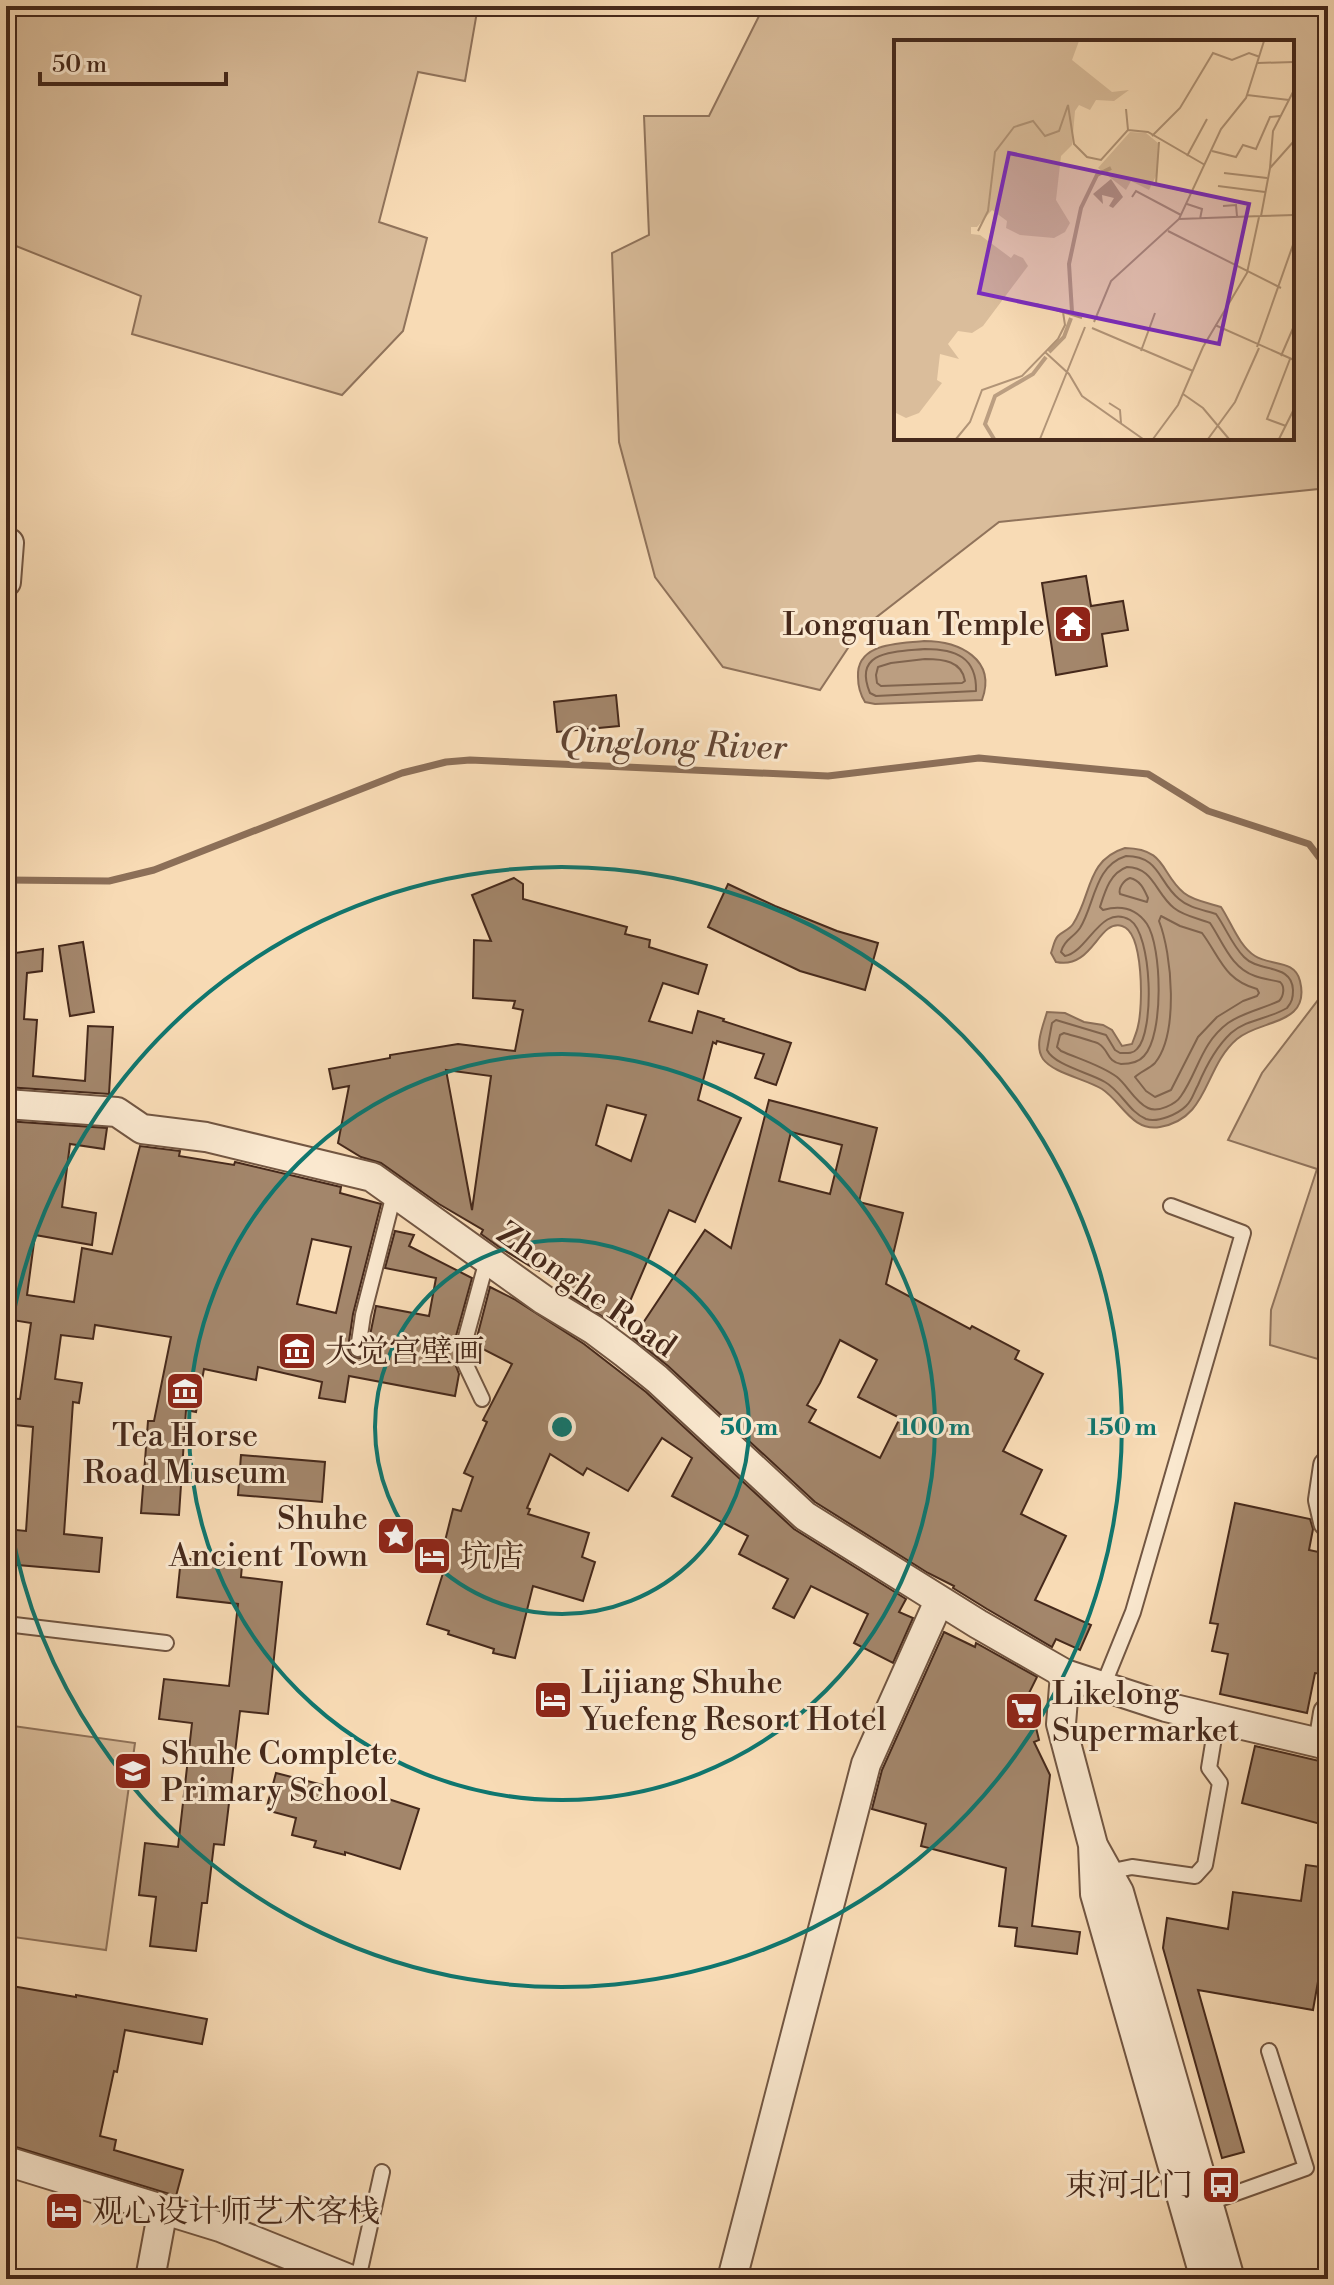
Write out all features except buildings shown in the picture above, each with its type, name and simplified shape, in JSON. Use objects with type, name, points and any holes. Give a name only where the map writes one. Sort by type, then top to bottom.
[{"type":"street","points":[[6,582],[9,543]]},
{"type":"street","name":"Zhonghe Road","points":[[6,1104],[117,1112],[142,1129],[206,1137],[372,1177],[636,1362],[805,1516],[939,1601],[1065,1674],[1166,1707],[1326,1744]]},
{"type":"street","points":[[1328,1466],[1323,1500],[1328,1522]]},
{"type":"street","points":[[732,2279],[866,1764],[939,1601]]},
{"type":"street","points":[[1065,1674],[1061,1724],[1093,1845],[1095,1894],[1205,2279]]},
{"type":"street","points":[[1326,1744],[1328,1713]]},
{"type":"street","points":[[1093,1845],[1119,1892],[1230,2279]]},
{"type":"street","points":[[6,2161],[220,2227],[349,2279]]},
{"type":"street","points":[[150,2279],[163,2209]]},
{"type":"lane","points":[[358,1349],[363,1315],[394,1194]]},
{"type":"lane","points":[[1103,1686],[1133,1612],[1243,1233],[1171,1206]]},
{"type":"lane","points":[[482,1399],[464,1361],[466,1337],[487,1260]]},
{"type":"lane","points":[[6,1624],[166,1643]]},
{"type":"lane","points":[[1108,1872],[1132,1867],[1195,1876],[1205,1865],[1220,1783],[1209,1768],[1217,1719]]},
{"type":"lane","points":[[1208,2203],[1306,2168],[1269,2051]]},
{"type":"lane","points":[[358,2279],[382,2172]]},
{"type":"shaded area","points":[[6,6],[478,6],[465,81],[418,72],[379,222],[427,238],[403,331],[342,395],[132,334],[141,296],[6,242]]},
{"type":"shaded area","points":[[764,6],[1328,6],[1328,488],[999,522],[860,630],[820,690],[723,667],[655,577],[619,442],[612,253],[649,235],[644,116],[709,116]]},
{"type":"shaded area","points":[[1328,987],[1328,1362],[1270,1345],[1271,1310],[1317,1169],[1228,1140],[1262,1073]]},
{"type":"shaded area","points":[[6,1725],[135,1743],[106,1950],[6,1936]]},
{"type":"water","points":[[924,641],[950,644],[972,655],[984,673],[982,700],[865,702],[858,677],[864,657],[892,644]]},
{"type":"water","points":[[1125,848],[1139,849],[1156,857],[1184,893],[1221,907],[1249,952],[1261,959],[1288,966],[1300,981],[1301,996],[1291,1014],[1237,1039],[1226,1051],[1188,1114],[1160,1127],[1135,1121],[1102,1089],[1048,1064],[1039,1048],[1047,1012],[1065,1013],[1084,1022],[1103,1025],[1112,1030],[1122,1046],[1132,1044],[1140,1016],[1141,988],[1138,955],[1129,931],[1122,926],[1114,926],[1079,959],[1056,962],[1051,953],[1057,938],[1071,926],[1079,913],[1096,870],[1112,854]]},
{"type":"waterway","name":"Qinglong River","points":[[6,880],[109,881],[154,870],[402,773],[446,762],[470,760],[828,776],[979,758],[1148,774],[1208,811],[1309,844],[1328,869]]},
{"type":"place","name":"Longquan Temple","points":[[1073,624]]},
{"type":"place","name":"大觉宫壁画","points":[[297,1351]]},
{"type":"place","name":"Tea Horse Road Museum","points":[[185,1391]]},
{"type":"place","name":"Shuhe Ancient Town","points":[[396,1536]]},
{"type":"place","name":"坑店","points":[[432,1556]]},
{"type":"place","name":"Lijiang Shuhe Yuefeng Resort Hotel","points":[[553,1700]]},
{"type":"place","name":"Likelong Supermarket","points":[[1024,1711]]},
{"type":"place","name":"Shuhe Complete Primary School","points":[[133,1771]]},
{"type":"place","name":"束河北门","points":[[1221,2185]]},
{"type":"place","name":"观心设计师艺术客栈","points":[[64,2211]]}]
